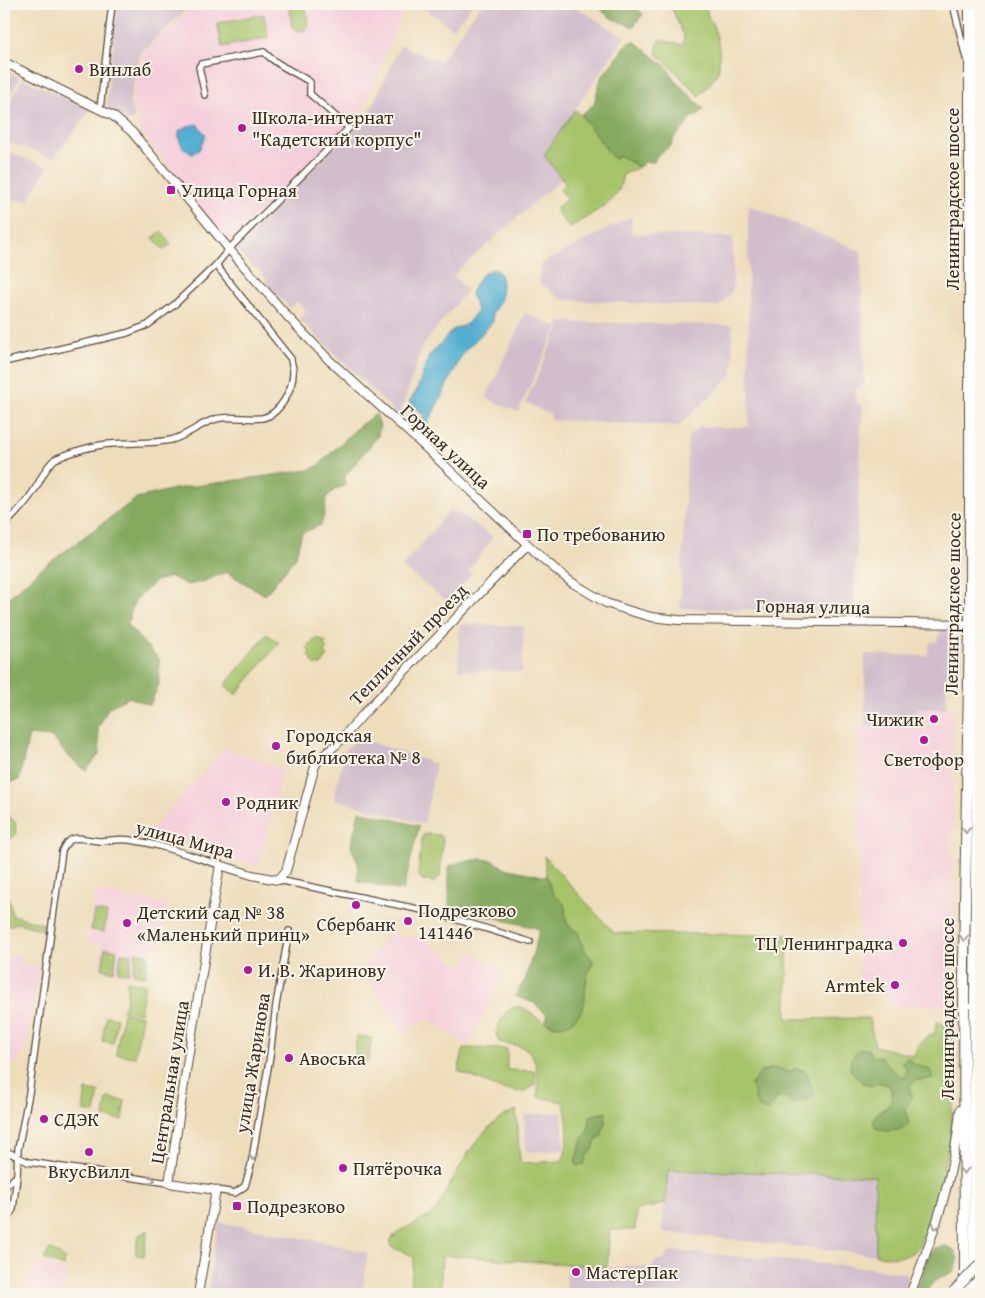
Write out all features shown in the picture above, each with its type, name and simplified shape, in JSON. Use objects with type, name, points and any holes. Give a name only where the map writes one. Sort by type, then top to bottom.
[{"type":"highway","name":"Ленинградское шоссе","points":[[965,1294],[965,890],[970,624],[970,4]]},
{"type":"highway","name":"Ленинградское шоссе","points":[[975,1294],[974,1125],[980,563],[978,4]]},
{"type":"main road","points":[[952,1293],[981,1263]]},
{"type":"street","points":[[100,109],[112,4]]},
{"type":"street","points":[[953,4],[964,47],[969,83]]},
{"type":"street","points":[[4,362],[127,333],[148,325],[169,310],[216,265],[228,249],[348,128],[310,94],[310,82],[300,75],[293,73],[264,52],[201,64],[199,68],[205,95]]},
{"type":"street","name":"Горная улица","points":[[4,62],[113,116],[132,132],[228,249],[329,360],[423,445],[527,545],[571,582],[590,594],[623,609],[651,617],[678,620],[970,624]]},
{"type":"street","points":[[4,526],[34,492],[48,465],[55,459],[109,444],[150,443],[173,439],[214,419],[228,417],[262,418],[272,414],[279,408],[285,400],[290,384],[293,371],[291,359],[216,265]]},
{"type":"street","name":"Тепличный проезд","points":[[278,880],[286,871],[315,766],[320,759],[337,744],[367,710],[527,545]]},
{"type":"street","name":"улица Мира","points":[[18,1156],[29,1093],[62,851],[65,845],[73,838],[82,837],[98,841],[127,839],[252,875],[278,880]]},
{"type":"street","name":"Центральная улица","points":[[216,1190],[169,1183],[220,865]]},
{"type":"street","points":[[278,880],[432,912],[530,942]]},
{"type":"street","name":"улица Жаринова","points":[[216,1190],[235,1193],[245,1186],[251,1165],[270,1056],[288,931]]},
{"type":"street","points":[[910,1294],[940,1214],[944,1198],[958,1135],[964,1075]]},
{"type":"street","points":[[4,1150],[28,1162],[169,1183]]},
{"type":"street","points":[[4,1226],[13,1209],[18,1156]]},
{"type":"street","points":[[4,1187],[17,1176]]},
{"type":"street","points":[[198,1294],[216,1190]]},
{"type":"shaded area","points":[[118,4],[197,4],[188,8],[141,52],[129,102],[135,118],[130,122],[106,107]]},
{"type":"shaded area","name":"Школа-интернат \"Кадетский корпус\"","points":[[201,4],[406,4],[363,110],[229,244],[142,134],[132,102],[143,53],[190,9]]},
{"type":"shaded area","points":[[418,4],[473,4],[453,29]]},
{"type":"shaded area","points":[[489,4],[571,4],[625,37],[544,154],[562,178],[453,275],[467,291],[423,345],[399,416],[301,321],[300,318],[306,311],[297,302],[290,308],[264,281],[267,279],[258,269],[253,267],[236,249],[352,129],[365,122],[401,45],[440,62],[480,6]]},
{"type":"shaded area","points":[[4,69],[20,77],[4,106]]},
{"type":"shaded area","points":[[23,79],[91,109],[54,158],[4,141],[4,112]]},
{"type":"shaded area","points":[[4,150],[48,167],[28,201],[4,198]]},
{"type":"shaded area","points":[[748,205],[861,251],[864,385],[856,388],[856,403],[863,407],[854,612],[680,608],[688,437],[699,427],[749,427]]},
{"type":"shaded area","points":[[632,216],[631,234],[733,237],[733,290],[719,307],[562,300],[539,282],[541,264]]},
{"type":"shaded area","points":[[525,313],[557,327],[518,412],[486,398]]},
{"type":"shaded area","points":[[561,322],[732,325],[733,374],[686,420],[682,421],[681,426],[550,420],[551,413],[543,412],[526,402]]},
{"type":"shaded area","points":[[450,510],[460,514],[493,537],[469,571],[472,573],[448,602],[402,567]]},
{"type":"shaded area","points":[[460,624],[524,626],[522,672],[458,670]]},
{"type":"shaded area","points":[[941,627],[949,627],[946,709],[917,708],[915,725],[865,725],[865,654],[927,656],[930,642],[937,642]]},
{"type":"shaded area","points":[[917,708],[953,709],[952,1005],[888,1006],[888,993],[859,992],[859,725],[914,725]]},
{"type":"shaded area","points":[[359,738],[436,764],[424,824],[334,799],[345,750]]},
{"type":"shaded area","name":"Родник","points":[[226,748],[282,769],[259,866],[146,835]]},
{"type":"shaded area","name":"Детский сад № 38 «Маленький принц»","points":[[95,892],[122,896],[124,899],[135,901],[137,899],[167,904],[161,950],[150,948],[145,977],[98,970],[102,944],[87,942]]},
{"type":"shaded area","points":[[388,934],[427,941],[461,967],[473,952],[503,974],[468,1046],[429,1018],[413,1026],[407,1035],[399,1028],[362,969]]},
{"type":"shaded area","points":[[15,953],[26,965],[39,968],[26,1049],[14,1065],[4,1056],[4,962]]},
{"type":"shaded area","points":[[562,1113],[564,1150],[526,1152],[524,1115]]},
{"type":"shaded area","points":[[668,1170],[876,1176],[876,1255],[662,1232]]},
{"type":"shaded area","points":[[219,1222],[334,1244],[368,1253],[362,1294],[207,1294]]},
{"type":"shaded area","points":[[675,1251],[863,1267],[905,1273],[907,1280],[901,1294],[566,1294],[567,1264],[624,1269],[625,1265],[652,1268],[656,1260],[664,1260],[668,1253]]},
{"type":"shaded area","points":[[36,1261],[67,1271],[63,1294],[19,1294]]},
{"type":"green space","points":[[289,4],[306,4],[308,27],[305,30],[295,31],[292,28]]},
{"type":"green space","points":[[599,4],[620,4],[628,8],[637,8],[643,14],[633,27],[608,16]]},
{"type":"green space","points":[[670,4],[707,4],[707,12],[718,41],[719,66],[715,78],[699,96],[656,53],[659,39],[683,45],[684,36]]},
{"type":"green space","points":[[264,14],[268,38],[222,47],[217,23]]},
{"type":"green space","points":[[634,41],[667,67],[675,81],[704,109],[698,115],[690,118],[686,126],[674,138],[671,146],[657,155],[654,162],[645,162],[639,167],[619,155],[614,159],[581,115],[594,104],[601,78],[627,44]]},
{"type":"green space","points":[[575,110],[581,115],[614,159],[619,155],[639,167],[623,175],[619,190],[608,204],[569,228],[555,209],[567,199],[560,189],[566,184],[544,155]]},
{"type":"green space","points":[[161,231],[171,244],[164,250],[153,238]]},
{"type":"green space","points":[[376,414],[380,425],[378,436],[345,476],[345,485],[334,490],[326,498],[321,525],[302,533],[295,558],[265,595],[226,572],[205,581],[188,585],[171,577],[155,581],[134,602],[127,625],[159,659],[159,684],[150,705],[129,697],[108,708],[98,729],[100,753],[86,771],[67,755],[52,737],[29,735],[19,780],[4,784],[4,602],[38,571],[137,498],[174,489],[309,470],[318,466],[359,426]]},
{"type":"green space","points":[[267,634],[279,643],[236,695],[225,685]]},
{"type":"green space","points":[[319,638],[326,643],[324,646],[327,649],[324,653],[328,656],[320,666],[318,664],[316,666],[311,661],[313,659],[308,655],[310,652],[307,649],[315,639]]},
{"type":"green space","points":[[359,811],[419,826],[403,891],[358,881],[358,862],[351,847]]},
{"type":"green space","points":[[4,812],[15,822],[16,835],[4,842]]},
{"type":"green space","points":[[423,835],[439,835],[443,840],[440,877],[435,882],[423,881],[418,874],[422,838]]},
{"type":"green space","points":[[544,856],[614,933],[787,935],[787,1019],[869,1018],[875,1046],[914,1056],[918,1044],[930,1035],[934,1035],[936,1022],[943,1024],[952,1032],[956,1055],[950,1139],[940,1185],[919,1247],[905,1256],[876,1255],[875,1176],[668,1170],[665,1204],[637,1210],[635,1230],[610,1230],[607,1267],[442,1255],[440,1294],[409,1294],[414,1258],[391,1247],[391,1239],[402,1230],[431,1215],[436,1210],[469,1152],[494,1123],[516,1110],[520,1160],[523,1163],[562,1161],[565,1155],[568,1132],[563,1102],[538,1097],[537,1069],[532,1056],[522,1047],[499,1042],[496,1034],[505,1014],[513,1008],[524,1008],[537,1018],[554,1026],[583,1009],[587,977],[593,961],[583,948],[578,932],[568,924],[564,904],[552,892],[547,877]],"holes":[[[880,1056],[885,1063],[904,1078],[907,1069],[914,1064],[930,1070],[924,1080],[916,1080],[910,1086],[911,1094],[904,1108],[908,1116],[878,1112],[889,1105],[892,1098],[889,1085],[879,1082]],[[771,1069],[780,1069],[788,1072],[796,1069],[805,1070],[809,1085],[807,1100],[778,1097],[774,1104],[755,1101],[755,1092],[751,1085],[762,1071]],[[598,1115],[607,1121],[602,1128],[602,1136],[595,1142],[593,1150],[577,1166],[575,1161],[583,1139],[588,1132],[590,1116]]]},
{"type":"green space","points":[[482,859],[494,861],[504,868],[547,877],[552,892],[564,904],[568,924],[578,932],[583,948],[593,961],[586,980],[585,1000],[582,1010],[575,1019],[566,1025],[557,1026],[546,1022],[547,1015],[534,1003],[515,996],[525,980],[540,929],[449,907],[449,866],[460,862]]},
{"type":"green space","points":[[4,872],[12,915],[47,925],[46,931],[18,923],[4,927]]},
{"type":"green space","points":[[94,911],[107,913],[104,932],[91,930]]},
{"type":"green space","points":[[105,948],[117,950],[114,971],[102,969]]},
{"type":"green space","points":[[136,952],[148,954],[145,976],[133,974],[134,965],[141,966],[141,964],[135,963]]},
{"type":"green space","points":[[121,953],[132,954],[129,973],[118,972]]},
{"type":"green space","points":[[127,981],[145,984],[140,1013],[122,1010],[127,999]]},
{"type":"green space","points":[[123,1013],[142,1016],[135,1057],[116,1054]]},
{"type":"green space","points":[[106,1016],[117,1018],[113,1043],[102,1041]]},
{"type":"green space","points":[[357,1036],[372,1038],[368,1061],[354,1059]]},
{"type":"green space","points":[[464,1048],[507,1049],[507,1070],[535,1071],[535,1085],[523,1092],[501,1089],[458,1071]]},
{"type":"green space","points":[[860,1049],[868,1049],[872,1057],[880,1056],[897,1074],[904,1078],[907,1069],[901,1062],[908,1058],[914,1064],[930,1070],[933,1078],[916,1080],[910,1086],[911,1098],[904,1109],[908,1116],[909,1124],[905,1127],[893,1131],[876,1128],[873,1120],[878,1112],[886,1109],[893,1093],[889,1085],[879,1082],[871,1086],[863,1083],[850,1070],[852,1058]]},
{"type":"green space","points":[[780,1069],[788,1072],[796,1069],[805,1071],[814,1095],[792,1105],[787,1098],[778,1097],[768,1111],[759,1108],[751,1085],[762,1071]]},
{"type":"green space","points":[[86,1090],[99,1092],[95,1113],[83,1111]]},
{"type":"green space","points":[[107,1098],[125,1101],[122,1120],[104,1117]]},
{"type":"green space","points":[[606,1112],[602,1136],[595,1142],[593,1150],[586,1156],[584,1164],[577,1166],[575,1161],[583,1139],[588,1132],[590,1116]]},
{"type":"green space","points":[[148,1230],[144,1256],[137,1255],[135,1253],[139,1235]]},
{"type":"green space","points":[[946,1246],[954,1250],[958,1259],[954,1271],[935,1281],[928,1292],[914,1294],[931,1252],[934,1248]]},
{"type":"green space","points":[[50,1249],[65,1258],[64,1267],[44,1259]]},
{"type":"water","points":[[197,124],[206,135],[199,150],[192,154],[181,145],[179,131]]},
{"type":"water","points":[[496,269],[500,274],[502,284],[501,299],[492,314],[493,322],[463,353],[427,425],[422,423],[424,416],[409,402],[416,392],[429,356],[454,329],[467,324],[477,311],[471,293],[473,289],[478,280],[487,271]]},
{"type":"place","name":"Винлаб","points":[[79,69]]},
{"type":"place","name":"Школа-интернат \"Кадетский корпус\"","points":[[242,128]]},
{"type":"place","name":"Улица Горная","points":[[171,190]]},
{"type":"place","name":"По требованию","points":[[527,534]]},
{"type":"place","name":"Чижик","points":[[934,719]]},
{"type":"place","name":"Светофор","points":[[924,740]]},
{"type":"place","name":"Городская библиотека № 8","points":[[276,746]]},
{"type":"place","name":"Родник","points":[[226,802]]},
{"type":"place","name":"Сбербанк","points":[[356,905]]},
{"type":"place","name":"Подрезково 141446","points":[[408,921]]},
{"type":"place","name":"Детский сад № 38 «Маленький принц»","points":[[127,923]]},
{"type":"place","name":"ТЦ Ленинградка","points":[[903,943]]},
{"type":"place","name":"И. В. Жаринову","points":[[248,970]]},
{"type":"place","name":"Armtek","points":[[895,985]]},
{"type":"place","name":"Авоська","points":[[289,1058]]},
{"type":"place","name":"СДЭК","points":[[44,1119]]},
{"type":"place","name":"ВкусВилл","points":[[89,1152]]},
{"type":"place","name":"Пятёрочка","points":[[343,1168]]},
{"type":"place","name":"Подрезково","points":[[237,1206]]},
{"type":"place","name":"МастерПак","points":[[576,1272]]}]
